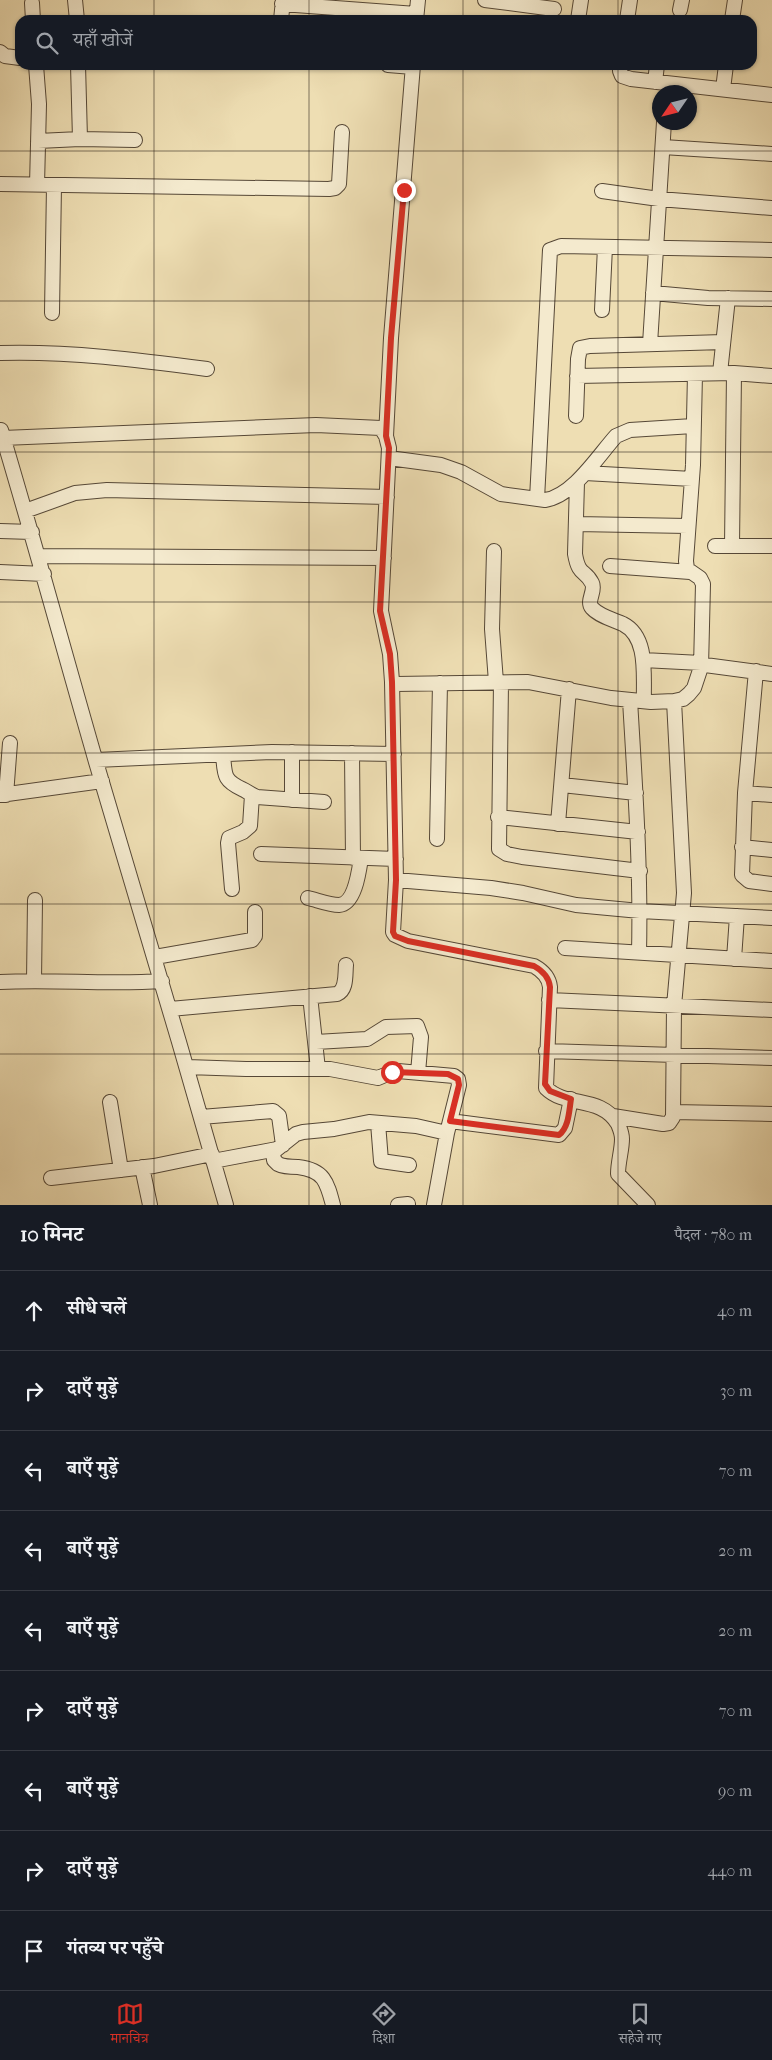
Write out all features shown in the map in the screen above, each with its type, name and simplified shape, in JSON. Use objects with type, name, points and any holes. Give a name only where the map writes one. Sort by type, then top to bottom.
[{"type":"street","points":[[75,0],[76,15]]},
{"type":"street","points":[[485,0],[554,9]]},
{"type":"street","points":[[579,15],[581,0]]},
{"type":"street","points":[[628,15],[630,0]]},
{"type":"street","points":[[733,15],[735,0]]},
{"type":"street","points":[[281,15],[282,2],[417,11]]},
{"type":"street","points":[[32,3],[33,15]]},
{"type":"street","points":[[0,52],[5,56],[15,57]]},
{"type":"street","points":[[36,70],[39,104],[37,185]]},
{"type":"street","points":[[78,70],[80,139]]},
{"type":"street","points":[[413,70],[391,338],[386,436],[389,458],[380,611],[390,654],[392,682],[396,859],[393,932],[395,936],[408,941],[534,966],[547,977],[550,987],[546,1088],[555,1094],[603,1108],[613,1116],[621,1130],[622,1138],[618,1174],[648,1205]]},
{"type":"street","points":[[620,70],[622,76],[626,78],[658,85]]},
{"type":"street","points":[[658,70],[663,85]]},
{"type":"street","points":[[722,89],[725,70]]},
{"type":"street","points":[[697,88],[772,95]]},
{"type":"street","points":[[650,344],[663,130]]},
{"type":"street","points":[[0,184],[335,188],[339,184],[340,177],[342,132]]},
{"type":"street","points":[[38,141],[80,139],[135,140]]},
{"type":"street","points":[[662,147],[772,154]]},
{"type":"street","points":[[52,313],[54,185]]},
{"type":"street","points":[[602,191],[658,199],[772,208]]},
{"type":"street","points":[[537,499],[550,250],[561,246],[772,250]]},
{"type":"street","points":[[602,310],[605,247]]},
{"type":"street","points":[[653,293],[772,299]]},
{"type":"street","points":[[720,373],[728,298]]},
{"type":"street","points":[[576,416],[580,348],[590,346],[723,342]]},
{"type":"street","points":[[0,354],[74,355],[150,361],[207,370]]},
{"type":"street","points":[[577,376],[720,373],[772,376]]},
{"type":"street","points":[[732,546],[734,373]]},
{"type":"street","points":[[392,682],[396,684],[539,683],[637,701],[674,701],[683,699],[689,694],[694,688],[701,665],[702,584],[700,578],[687,569],[686,562],[692,479],[694,374]]},
{"type":"street","points":[[226,1205],[102,781],[39,556],[1,433],[316,425],[376,427],[381,428],[386,436]]},
{"type":"street","points":[[389,458],[441,465],[461,472],[501,494],[551,499],[581,478],[616,436],[621,433],[630,430],[694,426]]},
{"type":"street","points":[[581,478],[692,479]]},
{"type":"street","points":[[581,478],[576,524],[577,566],[592,583],[591,607],[629,628],[638,640],[643,660],[637,701],[636,793],[640,871],[639,953]]},
{"type":"street","points":[[25,511],[75,493],[107,490],[387,497]]},
{"type":"street","points":[[576,524],[688,526]]},
{"type":"street","points":[[0,531],[32,532]]},
{"type":"street","points":[[715,546],[772,546]]},
{"type":"street","points":[[494,551],[492,629],[498,682],[499,849],[507,854],[640,871]]},
{"type":"street","points":[[39,556],[384,558]]},
{"type":"street","points":[[610,566],[690,572]]},
{"type":"street","points":[[0,572],[44,574]]},
{"type":"street","points":[[643,660],[710,665],[772,674]]},
{"type":"street","points":[[756,671],[745,793],[742,875],[749,881],[772,884]]},
{"type":"street","points":[[437,839],[440,683]]},
{"type":"street","points":[[558,824],[570,689]]},
{"type":"street","points":[[613,1116],[663,1124],[670,1123],[673,1117],[674,1006],[683,877],[674,701]]},
{"type":"street","points":[[10,743],[3,795],[102,781]]},
{"type":"street","points":[[96,760],[292,752],[394,754]]},
{"type":"street","points":[[292,752],[292,800]]},
{"type":"street","points":[[308,898],[339,905],[347,902],[352,895],[357,858],[352,753]]},
{"type":"street","points":[[223,755],[225,773],[230,783],[252,795],[257,797],[324,802]]},
{"type":"street","points":[[562,785],[636,793]]},
{"type":"street","points":[[745,793],[772,795]]},
{"type":"street","points":[[232,889],[229,838],[243,832],[250,826],[252,795]]},
{"type":"street","points":[[498,818],[638,832]]},
{"type":"street","points":[[742,847],[772,850]]},
{"type":"street","points":[[261,854],[396,859]]},
{"type":"street","points":[[396,880],[491,888],[576,905],[640,911],[772,918]]},
{"type":"street","points":[[34,900],[34,981]]},
{"type":"street","points":[[155,957],[252,940],[255,936],[255,912]]},
{"type":"street","points":[[734,959],[737,916]]},
{"type":"street","points":[[565,948],[772,961]]},
{"type":"street","points":[[170,1009],[342,993],[346,965]]},
{"type":"street","points":[[0,982],[34,981],[125,984],[162,981]]},
{"type":"street","points":[[310,996],[318,1069]]},
{"type":"street","points":[[549,1000],[772,1010]]},
{"type":"street","points":[[316,1042],[367,1039],[386,1027],[417,1026],[421,1037],[418,1072]]},
{"type":"street","points":[[546,1051],[772,1058]]},
{"type":"street","points":[[187,1067],[341,1070],[370,1078],[378,1078],[392,1072],[418,1072],[448,1074],[458,1079],[459,1085],[448,1127],[434,1205]]},
{"type":"street","points":[[51,1178],[278,1148],[296,1134],[303,1132],[334,1129],[370,1122],[559,1135],[565,1128],[571,1099]]},
{"type":"street","points":[[110,1102],[121,1170]]},
{"type":"street","points":[[201,1117],[277,1112],[279,1116],[278,1148],[274,1160],[278,1164],[306,1168],[320,1173],[327,1185],[333,1205]]},
{"type":"street","points":[[673,1112],[772,1114]]},
{"type":"street","points":[[378,1123],[381,1161],[409,1165]]},
{"type":"street","points":[[142,1167],[150,1205]]},
{"type":"route","points":[[392,1072],[448,1074],[458,1079],[459,1085],[450,1121],[559,1135],[562,1133],[568,1120],[571,1099],[555,1094],[546,1088],[545,1084],[550,987],[547,977],[543,972],[534,966],[400,939],[393,932],[396,880],[392,682],[390,654],[380,611],[389,448],[386,436],[391,338],[404,190]]}]
